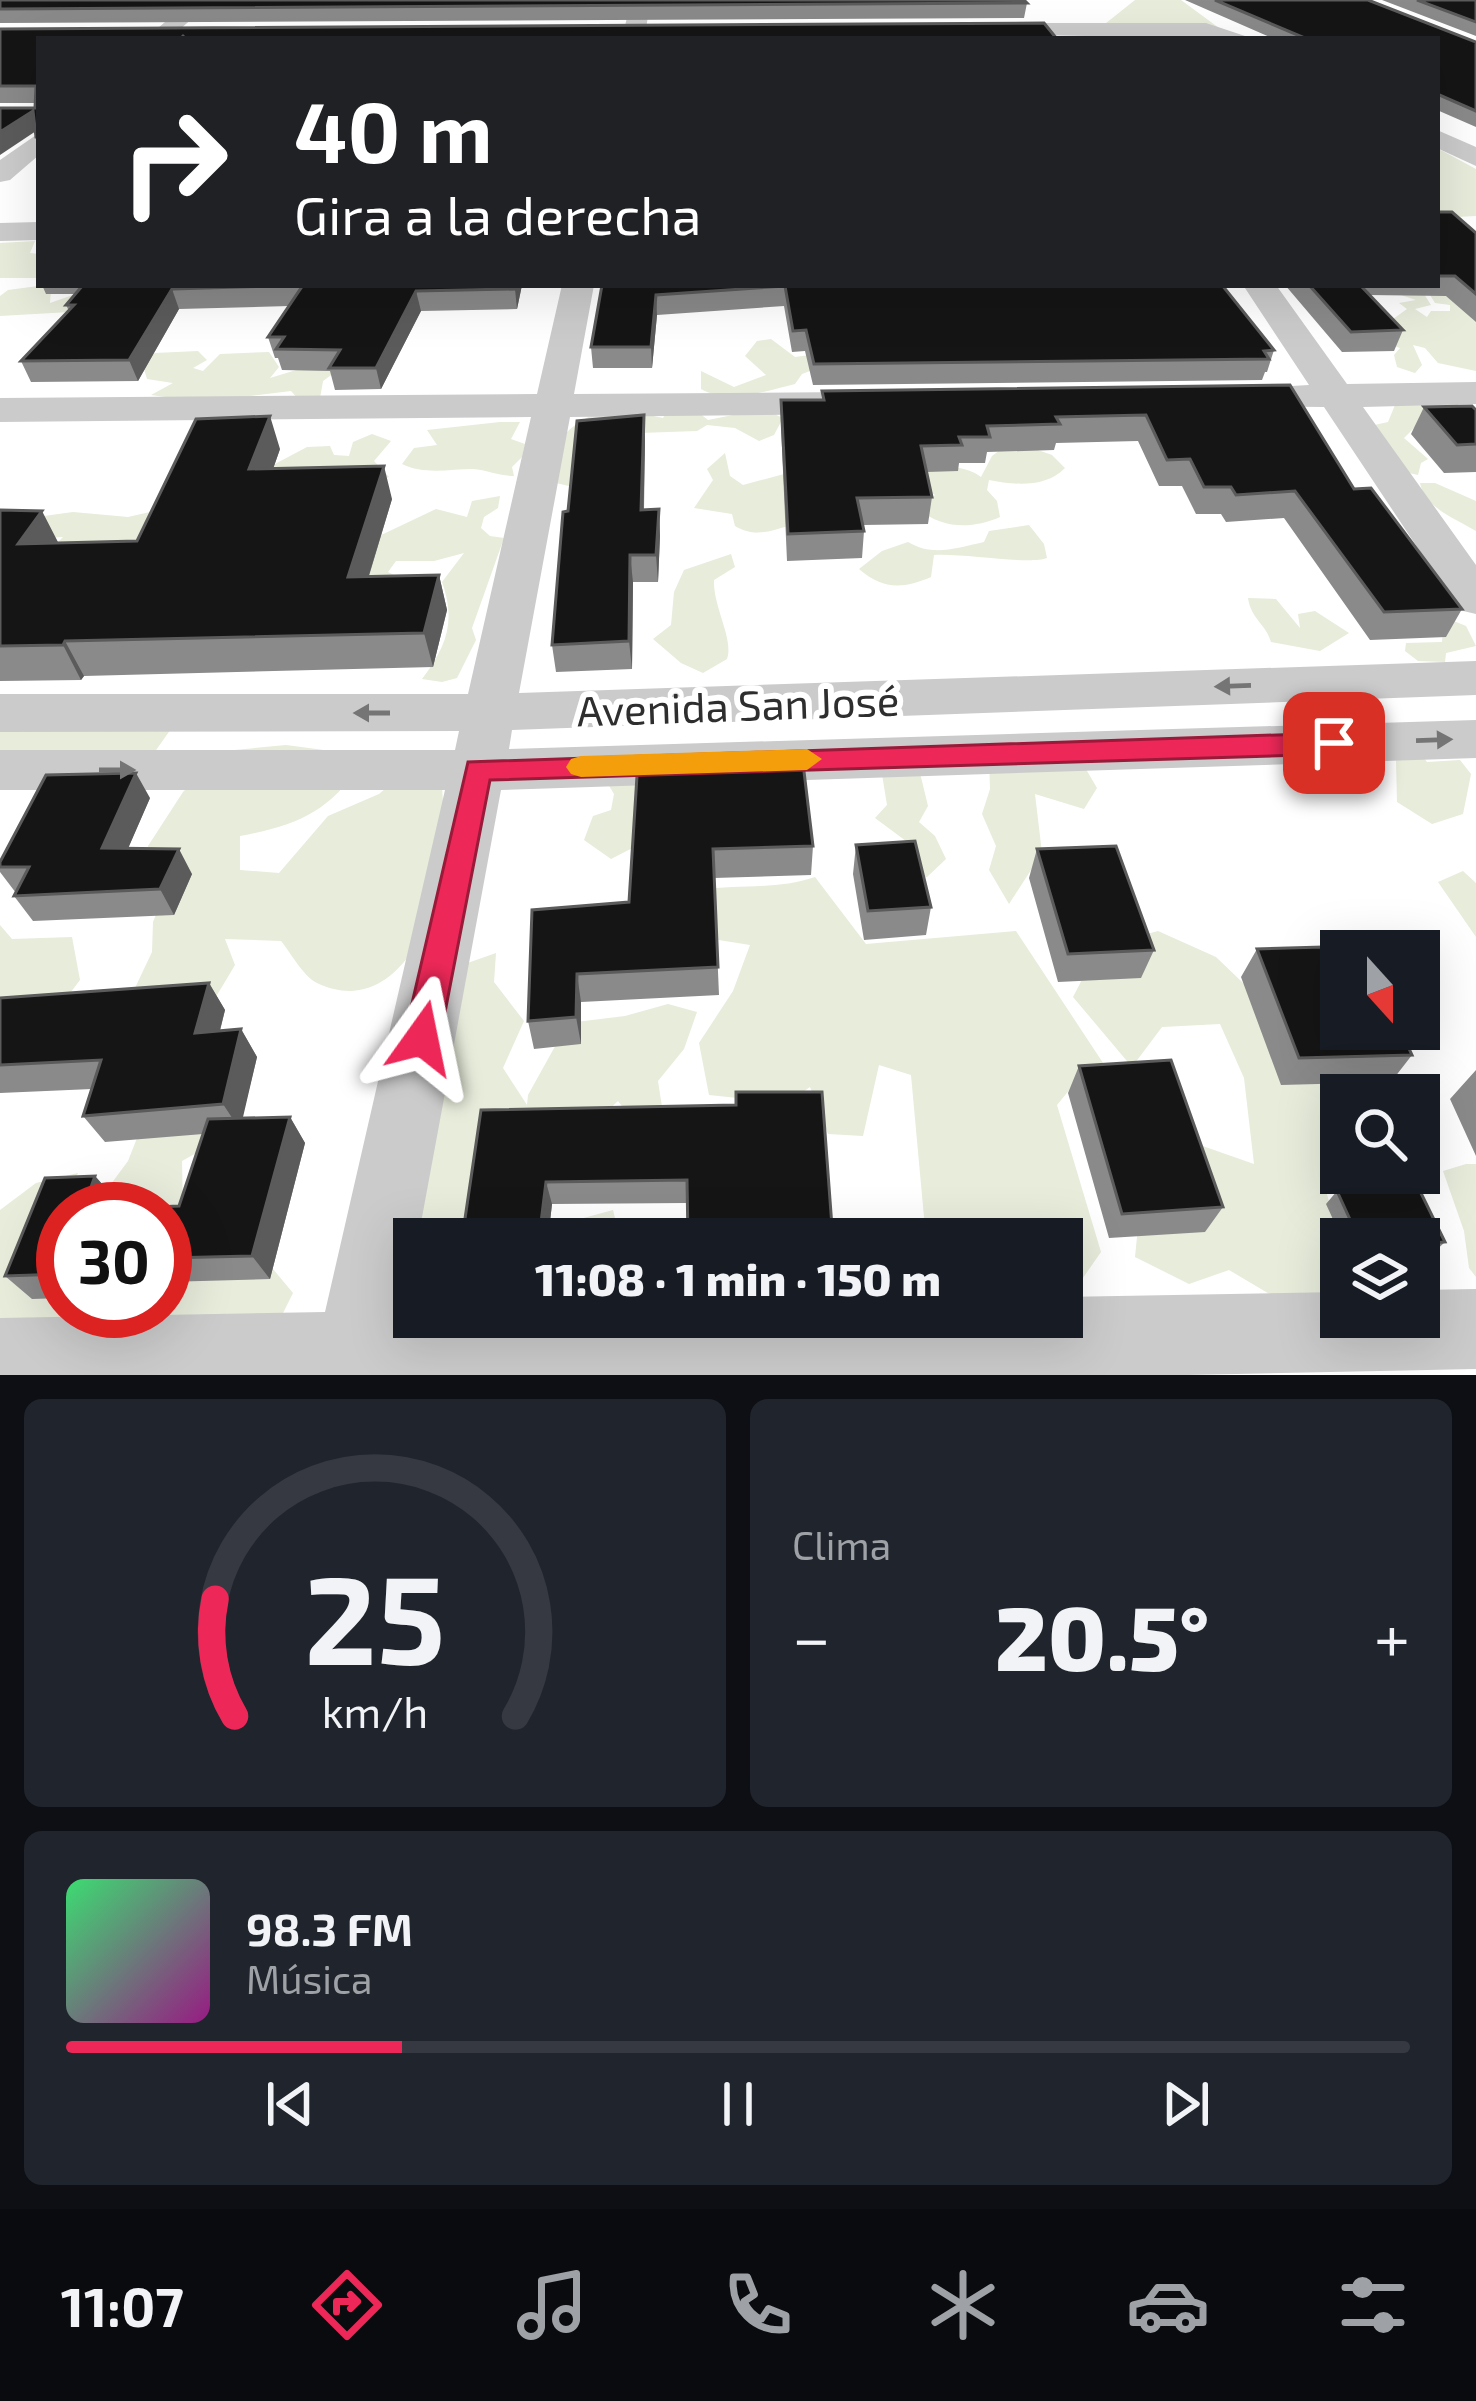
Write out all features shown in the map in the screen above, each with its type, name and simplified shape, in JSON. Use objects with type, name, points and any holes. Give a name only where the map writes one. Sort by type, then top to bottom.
[{"type":"street","points":[[152,36],[203,0]]},
{"type":"street","points":[[634,35],[640,0]]},
{"type":"street","points":[[957,30],[1076,34],[1218,29],[1236,36]]},
{"type":"street","points":[[152,36],[209,34]]},
{"type":"street","points":[[1440,140],[1476,158]]},
{"type":"street","points":[[0,175],[36,144]]},
{"type":"street","points":[[0,232],[36,231]]},
{"type":"street","points":[[354,1363],[577,288]]},
{"type":"street","points":[[1261,288],[1476,599]]},
{"type":"street","points":[[1201,398],[1476,393]]},
{"type":"street","points":[[0,410],[898,403]]},
{"type":"street","name":"Avenida San José","points":[[0,770],[1476,678]]},
{"type":"street","name":"Avenida San José","points":[[0,713],[484,741]]},
{"type":"street","points":[[484,741],[1476,739]]},
{"type":"street","points":[[0,1359],[354,1363],[1476,1329]]},
{"type":"green space","points":[[1135,0],[1181,0],[1230,36],[1090,36]]},
{"type":"green space","points":[[1440,150],[1476,169],[1476,216],[1440,218]]},
{"type":"green space","points":[[35,241],[30,253],[36,254],[36,278],[0,278],[0,243]]},
{"type":"green space","points":[[36,286],[51,290],[50,303],[90,289],[87,311],[0,316],[0,296],[8,290]]},
{"type":"green space","points":[[1440,287],[1476,305],[1476,371],[1438,363],[1425,348],[1413,345],[1422,365],[1415,373],[1397,367],[1394,355],[1400,348],[1375,339],[1397,328],[1393,319],[1407,309],[1399,303],[1416,300],[1380,288],[1424,294],[1431,305],[1415,309],[1427,317],[1431,311],[1450,311],[1450,305],[1435,303],[1426,288]]},
{"type":"green space","points":[[771,339],[795,357],[824,353],[828,364],[802,374],[795,384],[760,393],[723,396],[701,389],[701,371],[734,387],[766,375],[745,356],[757,341]]},
{"type":"green space","points":[[198,351],[207,360],[193,368],[203,371],[220,354],[269,352],[279,367],[270,378],[303,368],[342,367],[323,381],[320,398],[301,402],[291,391],[201,402],[151,395],[173,383],[147,379],[142,362],[155,353]]},
{"type":"green space","points":[[1458,404],[1463,420],[1418,424],[1404,438],[1428,459],[1421,463],[1418,475],[1396,470],[1370,426],[1388,422],[1395,405]]},
{"type":"green space","points":[[689,405],[708,420],[763,409],[783,418],[774,435],[759,441],[735,428],[707,425],[697,431],[639,433],[591,466],[571,468],[569,486],[556,483],[560,440],[583,420],[607,412],[663,418],[667,411]]},
{"type":"green space","points":[[520,422],[511,439],[525,444],[522,457],[512,467],[514,476],[402,464],[414,448],[437,445],[427,430]]},
{"type":"green space","points":[[372,434],[391,441],[374,461],[389,477],[378,481],[258,473],[307,447],[330,446],[334,455],[349,456],[353,442]]},
{"type":"green space","points":[[1012,441],[1052,455],[1065,468],[1039,482],[989,480],[987,490],[997,501],[1000,517],[990,521],[948,524],[919,510],[935,495],[909,479],[946,468],[981,477],[992,456]]},
{"type":"green space","points":[[725,453],[730,476],[743,485],[795,471],[788,526],[748,531],[735,526],[732,514],[694,508],[713,480],[707,469]]},
{"type":"green space","points":[[1420,483],[1435,483],[1476,501],[1476,531],[1435,506]]},
{"type":"green space","points":[[500,496],[498,508],[484,517],[481,528],[490,536],[504,538],[472,628],[476,640],[457,678],[422,679],[447,633],[442,582],[464,553],[434,561],[396,561],[388,572],[414,585],[388,601],[312,543],[377,537],[436,509],[467,517],[472,501]]},
{"type":"green space","points":[[163,509],[267,536],[56,544],[63,537],[8,540],[0,522],[73,512],[128,517]]},
{"type":"green space","points":[[1029,525],[1044,544],[1047,558],[934,555],[931,577],[902,585],[876,581],[859,569],[882,551],[908,542],[926,549],[954,549],[984,542],[989,531]]},
{"type":"green space","points":[[731,554],[735,567],[714,580],[728,642],[727,659],[703,673],[681,663],[653,639],[671,625],[674,592],[684,570]]},
{"type":"green space","points":[[1248,598],[1276,599],[1300,628],[1298,614],[1315,611],[1349,633],[1320,651],[1271,642]]},
{"type":"green space","points":[[1444,617],[1466,626],[1476,646],[1446,653],[1445,662],[1418,661],[1405,651],[1406,643],[1442,642]]},
{"type":"green space","points":[[178,719],[142,770],[0,775],[0,732]]},
{"type":"green space","points":[[1413,744],[1427,762],[1460,760],[1471,774],[1463,814],[1432,824],[1397,802],[1396,760]]},
{"type":"green space","points":[[286,745],[339,752],[362,763],[337,794],[310,814],[240,836],[240,870],[279,873],[328,816],[379,794],[411,767],[442,785],[445,837],[439,892],[419,940],[387,978],[367,988],[343,991],[312,980],[281,941],[225,939],[235,965],[217,995],[170,1006],[143,1006],[135,988],[152,952],[153,922],[165,892],[148,846],[183,792],[224,751]]},
{"type":"green space","points":[[649,751],[646,841],[611,859],[584,840],[593,816],[611,810],[614,794],[605,779]]},
{"type":"green space","points":[[989,757],[1080,759],[1097,788],[1084,809],[1035,794],[1042,853],[1009,904],[989,870],[996,846],[982,814],[990,789]]},
{"type":"green space","points":[[881,768],[920,773],[928,806],[919,822],[935,836],[946,859],[927,877],[890,884],[910,844],[875,818],[887,805]]},
{"type":"green space","points":[[1463,871],[1476,883],[1476,937],[1438,882]]},
{"type":"green space","points":[[815,877],[866,944],[1016,931],[1109,1072],[1079,1078],[1057,1105],[1101,1252],[1083,1278],[1083,1218],[924,1218],[911,1075],[879,1065],[863,1136],[828,1134],[810,1087],[787,1103],[709,1095],[699,1043],[733,991],[750,945],[700,937],[700,890],[787,884]]},
{"type":"green space","points":[[0,925],[12,939],[72,937],[80,980],[54,1014],[0,1047]]},
{"type":"green space","points":[[1158,931],[1216,957],[1290,1028],[1320,1074],[1320,1194],[1327,1194],[1334,1218],[1320,1218],[1320,1293],[1288,1305],[1229,1270],[1189,1284],[1135,1257],[1141,1197],[1177,1137],[1254,1164],[1244,1078],[1220,1024],[1162,1027],[1132,1067],[1073,997],[1099,947]]},
{"type":"green space","points":[[496,953],[494,982],[524,1021],[503,1068],[527,1105],[568,1023],[625,1016],[668,1004],[697,1012],[684,1049],[658,1081],[664,1120],[631,1118],[618,1101],[591,1126],[529,1121],[527,1108],[496,1163],[496,1218],[408,1218],[462,965]]},
{"type":"green space","points":[[150,1105],[230,1134],[182,1161],[182,1182],[112,1182],[128,1161]]},
{"type":"green space","points":[[1476,1164],[1476,1277],[1469,1268],[1464,1231],[1443,1171]]},
{"type":"green space","points":[[78,1173],[74,1182],[40,1182]]},
{"type":"green space","points":[[36,1183],[36,1249],[26,1263],[26,1294],[36,1290],[36,1338],[192,1338],[192,1243],[268,1263],[293,1293],[269,1341],[74,1375],[0,1375],[0,1210]]},
{"type":"green space","points":[[613,1210],[615,1218],[584,1218]]},
{"type":"building","points":[[0,0],[1024,0],[1027,3],[0,9]]},
{"type":"building","points":[[1215,0],[1368,0],[1476,42],[1476,111],[1440,95],[1440,36],[1300,36]]},
{"type":"building","points":[[1417,0],[1476,0],[1476,22]]},
{"type":"building","points":[[1044,23],[1055,36],[36,36],[36,86],[0,86],[0,29]]},
{"type":"building","points":[[36,86],[36,137],[33,111],[0,132],[0,108],[35,108]]},
{"type":"building","points":[[1440,212],[1452,212],[1476,233],[1476,294],[1455,276],[1440,276]]},
{"type":"building","points":[[80,288],[205,288],[172,289],[129,360],[21,361],[74,305],[66,305]]},
{"type":"building","points":[[301,288],[515,288],[416,291],[376,368],[329,368],[340,350],[276,349],[284,337],[268,337]]},
{"type":"building","points":[[601,288],[756,288],[656,295],[651,347],[591,347]]},
{"type":"building","points":[[785,288],[1224,288],[1274,350],[1264,351],[1269,359],[814,364],[806,330],[793,331]]},
{"type":"building","points":[[1312,288],[1363,288],[1403,330],[1351,332]]},
{"type":"building","points":[[1290,385],[1354,489],[1371,488],[1462,609],[1384,612],[1295,491],[1236,495],[1231,487],[1204,487],[1190,459],[1167,460],[1146,415],[1056,417],[1060,424],[987,426],[990,437],[959,437],[962,445],[921,446],[932,497],[857,498],[864,531],[788,534],[781,400],[824,400],[822,391]]},
{"type":"building","points":[[1472,406],[1476,444],[1457,445],[1424,407]]},
{"type":"building","points":[[644,415],[641,510],[659,509],[656,555],[630,555],[629,641],[552,645],[563,512],[568,511],[577,421]]},
{"type":"building","points":[[270,416],[249,469],[384,466],[348,577],[439,575],[424,633],[0,646],[0,510],[42,511],[18,544],[137,541],[196,419]]},
{"type":"building","points":[[802,755],[813,846],[713,849],[718,967],[577,974],[576,1017],[528,1021],[532,910],[629,902],[638,760]]},
{"type":"building","points":[[136,773],[102,848],[179,849],[160,889],[14,896],[29,867],[0,867],[0,862],[46,775]]},
{"type":"building","points":[[915,841],[931,907],[868,911],[856,845]]},
{"type":"building","points":[[1116,846],[1154,950],[1068,954],[1037,849]]},
{"type":"building","points":[[1320,947],[1320,1050],[1410,1050],[1412,1055],[1299,1058],[1257,949]]},
{"type":"building","points":[[209,983],[195,1033],[241,1029],[223,1104],[83,1116],[101,1060],[0,1065],[0,998]]},
{"type":"building","points":[[1171,1060],[1223,1207],[1122,1214],[1079,1066]]},
{"type":"building","points":[[736,1092],[822,1092],[831,1218],[688,1218],[687,1180],[546,1182],[542,1218],[465,1218],[481,1110],[736,1105]]},
{"type":"building","points":[[290,1117],[252,1256],[192,1257],[192,1182],[187,1182],[208,1119]]},
{"type":"building","points":[[95,1176],[93,1182],[43,1182],[45,1178]]},
{"type":"building","points":[[1338,1194],[1421,1194],[1433,1218],[1349,1218]]},
{"type":"building","points":[[36,1200],[36,1275],[5,1276]]},
{"type":"slow traffic","points":[[581,767],[807,759]]},
{"type":"route","points":[[422,1038],[478,770],[1334,743]]}]
